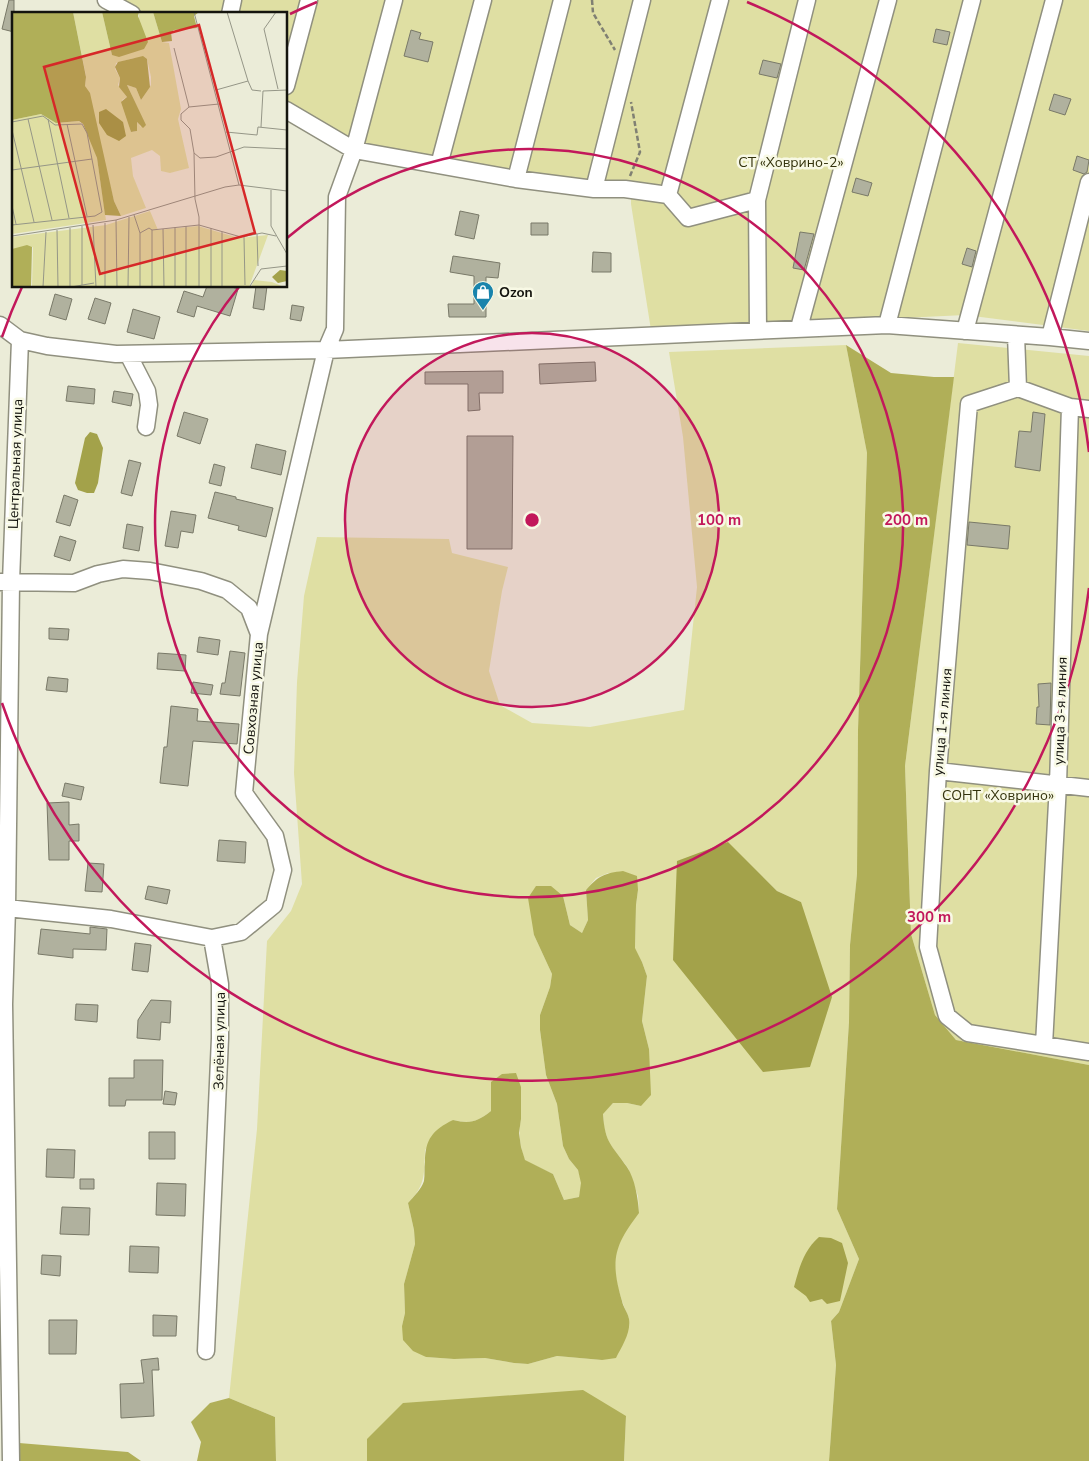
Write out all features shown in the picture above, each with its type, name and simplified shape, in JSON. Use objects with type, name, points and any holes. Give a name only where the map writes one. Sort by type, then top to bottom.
[{"type":"street","points":[[106,0],[128,12]]},
{"type":"street","points":[[288,79],[309,0]]},
{"type":"street","points":[[260,634],[326,350],[335,329],[337,197],[354,150],[394,0]]},
{"type":"street","points":[[439,166],[483,0]]},
{"type":"street","points":[[516,179],[562,0]]},
{"type":"street","points":[[594,189],[642,0]]},
{"type":"street","points":[[668,195],[720,0]]},
{"type":"street","points":[[758,330],[757,200],[807,0]]},
{"type":"street","points":[[799,328],[888,0]]},
{"type":"street","points":[[887,325],[972,0]]},
{"type":"street","points":[[965,331],[1054,0]]},
{"type":"street","points":[[288,111],[354,150],[516,179],[594,189],[625,189],[668,195],[688,218],[757,200]]},
{"type":"street","points":[[1050,337],[1089,182]]},
{"type":"street","points":[[0,326],[20,340],[47,346],[116,354],[326,350],[887,325],[1016,334],[1089,342]]},
{"type":"street","points":[[1016,334],[1018,388],[1070,407],[1089,409]]},
{"type":"street","name":"Центральная улица","points":[[11,1461],[2,1004],[7,908],[5,582],[20,340]]},
{"type":"street","points":[[128,354],[147,391],[149,405],[146,427]]},
{"type":"street","name":"улица 1-я линия","points":[[1018,388],[969,404],[938,771],[928,947],[947,1016],[968,1033],[1089,1052]]},
{"type":"street","name":"улица 3-я линия","points":[[1044,1045],[1058,784],[1070,407]]},
{"type":"street","name":"Совхозная улица","points":[[5,582],[74,583],[98,574],[123,569],[150,571],[201,581],[227,590],[249,608],[260,634],[244,793],[275,836],[283,870],[274,905],[241,932],[212,938]]},
{"type":"street","points":[[938,771],[1089,788]]},
{"type":"street","points":[[7,908],[111,919],[212,938]]},
{"type":"street","name":"Зелёная улица","points":[[206,1351],[220,1038],[220,984],[212,938]]},
{"type":"green space","name":"СТ «Ховрино-2»","points":[[123,0],[1089,0],[1089,331],[965,315],[651,330],[631,204],[631,186],[515,173],[362,145],[288,102],[288,12],[143,12]]},
{"type":"green space","name":"СОНТ «Ховрино»","points":[[958,343],[1089,356],[1089,1065],[956,1040],[935,1015],[911,934],[905,766]]},
{"type":"green space","points":[[846,345],[867,453],[858,730],[857,874],[850,945],[849,1022],[837,1209],[859,1259],[839,1312],[831,1321],[836,1365],[829,1461],[624,1461],[626,1416],[367,1439],[367,1461],[276,1461],[275,1417],[229,1398],[257,1129],[267,941],[291,911],[302,884],[294,773],[297,682],[304,596],[317,537],[449,539],[452,553],[508,567],[502,591],[489,671],[500,705],[532,723],[590,727],[684,710],[697,587],[683,437],[669,352]],"holes":[[[728,843],[777,891],[801,902],[673,960]],[[608,873],[638,890],[635,949],[647,976],[642,1021],[649,1049],[641,1106],[613,1103],[603,1113],[604,1128],[609,1143],[628,1168],[638,1196],[639,1212],[619,1242],[615,1261],[616,1281],[629,1318],[602,1360],[557,1356],[528,1364],[485,1358],[454,1359],[426,1357],[402,1326],[405,1313],[404,1284],[415,1244],[408,1203],[414,1197],[423,1179],[425,1150],[453,1120],[474,1121],[491,1111],[491,1082],[521,1119],[520,1140],[525,1161],[553,1174],[564,1200],[579,1197],[582,1183],[578,1170],[569,1159],[563,1146],[557,1104],[546,1075],[540,1015],[550,987],[552,974],[534,935],[563,896],[570,925],[582,933],[588,920],[586,890],[596,878]]]},
{"type":"shaded area","points":[[846,345],[891,373],[954,377],[905,766],[911,934],[935,1015],[956,1040],[1089,1065],[1089,1461],[829,1461],[836,1365],[831,1321],[839,1312],[859,1259],[837,1209],[849,1022],[850,945],[857,874],[858,730],[867,453]]},
{"type":"shaded area","points":[[90,432],[97,434],[103,448],[98,483],[94,493],[78,490],[75,483],[85,438]]},
{"type":"shaded area","points":[[728,842],[777,891],[801,902],[832,997],[810,1067],[763,1072],[673,960],[677,861]]},
{"type":"shaded area","points":[[623,871],[637,876],[635,948],[647,976],[642,1021],[649,1049],[651,1095],[641,1106],[613,1103],[603,1114],[607,1137],[632,1177],[639,1207],[639,1213],[619,1245],[616,1264],[618,1287],[629,1319],[626,1339],[616,1358],[602,1360],[557,1356],[528,1364],[485,1358],[454,1359],[426,1357],[413,1351],[403,1340],[402,1326],[405,1313],[404,1284],[415,1244],[408,1203],[424,1181],[425,1154],[429,1141],[435,1132],[453,1120],[473,1121],[486,1115],[491,1111],[491,1082],[502,1074],[516,1073],[521,1087],[519,1133],[525,1160],[553,1174],[564,1200],[579,1197],[581,1183],[578,1170],[569,1159],[563,1146],[557,1104],[546,1075],[540,1015],[550,987],[552,974],[534,935],[528,898],[536,886],[551,886],[563,896],[570,925],[582,933],[588,920],[586,890],[594,881],[602,876]]},
{"type":"shaded area","points":[[819,1237],[831,1238],[842,1243],[848,1263],[840,1301],[827,1304],[822,1299],[810,1302],[806,1296],[794,1287],[800,1266],[809,1248]]},
{"type":"shaded area","points":[[583,1390],[626,1416],[624,1461],[367,1461],[367,1439],[403,1403]]},
{"type":"shaded area","points":[[229,1398],[275,1417],[276,1461],[197,1461],[201,1442],[191,1422],[210,1403]]},
{"type":"shaded area","points":[[19,1443],[128,1452],[141,1461],[20,1461]]},
{"type":"building","points":[[9,0],[14,0],[12,32],[2,29]]},
{"type":"building","points":[[936,29],[950,32],[947,45],[933,42]]},
{"type":"building","points":[[411,30],[421,33],[419,39],[433,42],[428,62],[404,56]]},
{"type":"building","points":[[763,60],[781,64],[777,78],[759,74]]},
{"type":"building","points":[[1054,94],[1071,99],[1065,115],[1049,110]]},
{"type":"building","points":[[1077,156],[1089,160],[1087,172],[1084,174],[1073,170]]},
{"type":"building","points":[[856,178],[872,183],[868,196],[852,192]]},
{"type":"building","points":[[460,211],[479,215],[474,239],[455,235]]},
{"type":"building","points":[[531,223],[548,223],[548,235],[531,235]]},
{"type":"building","points":[[800,232],[814,234],[804,270],[793,268]]},
{"type":"building","points":[[967,248],[976,251],[972,267],[962,264]]},
{"type":"building","points":[[593,252],[611,253],[611,272],[592,272]]},
{"type":"building","points":[[453,256],[500,263],[498,278],[486,277],[486,317],[449,317],[448,304],[474,304],[474,276],[450,272]]},
{"type":"building","points":[[206,288],[238,289],[230,316],[197,306],[194,317],[177,312],[184,291],[203,297]]},
{"type":"building","points":[[256,288],[267,288],[264,310],[253,308]]},
{"type":"building","points":[[55,294],[72,299],[66,320],[49,315]]},
{"type":"building","points":[[95,298],[111,303],[105,324],[88,319]]},
{"type":"building","points":[[292,305],[304,307],[301,321],[290,319]]},
{"type":"building","points":[[133,309],[160,317],[154,339],[127,332]]},
{"type":"building","points":[[595,362],[596,381],[540,384],[539,364]]},
{"type":"building","points":[[503,371],[503,393],[479,393],[480,410],[468,411],[468,384],[425,384],[425,372]]},
{"type":"building","points":[[68,386],[95,389],[94,404],[66,401]]},
{"type":"building","points":[[114,391],[133,394],[131,406],[112,402]]},
{"type":"building","points":[[184,412],[208,419],[200,444],[177,436]]},
{"type":"building","points":[[1033,412],[1045,414],[1040,471],[1015,467],[1019,431],[1031,432]]},
{"type":"building","points":[[467,436],[513,436],[512,549],[467,549]]},
{"type":"building","points":[[256,444],[286,451],[281,475],[251,468]]},
{"type":"building","points":[[129,460],[141,463],[132,496],[121,493]]},
{"type":"building","points":[[214,464],[225,467],[221,486],[209,483]]},
{"type":"building","points":[[215,492],[273,508],[266,537],[238,530],[239,526],[208,518]]},
{"type":"building","points":[[64,495],[78,500],[70,526],[56,522]]},
{"type":"building","points":[[171,511],[196,515],[193,533],[181,531],[178,548],[165,546]]},
{"type":"building","points":[[969,522],[1010,526],[1008,549],[967,545]]},
{"type":"building","points":[[127,524],[143,527],[139,551],[123,548]]},
{"type":"building","points":[[60,536],[76,541],[70,561],[54,556]]},
{"type":"building","points":[[49,628],[69,629],[68,640],[49,639]]},
{"type":"building","points":[[199,637],[220,640],[218,655],[197,652]]},
{"type":"building","points":[[230,651],[245,653],[240,696],[220,694],[222,683],[225,683]]},
{"type":"building","points":[[158,653],[186,655],[185,671],[157,669]]},
{"type":"building","points":[[48,677],[68,679],[67,692],[46,690]]},
{"type":"building","points":[[193,682],[213,685],[211,695],[191,693]]},
{"type":"building","points":[[1051,683],[1050,725],[1036,724],[1037,707],[1039,707],[1038,684]]},
{"type":"building","points":[[171,706],[198,709],[197,721],[239,724],[237,744],[193,741],[188,786],[160,783],[164,747],[167,747]]},
{"type":"building","points":[[65,783],[84,787],[81,800],[62,796]]},
{"type":"building","points":[[69,802],[69,825],[79,824],[79,841],[69,841],[69,860],[49,860],[47,803]]},
{"type":"building","points":[[219,840],[246,842],[245,863],[217,861]]},
{"type":"building","points":[[88,863],[104,864],[102,892],[85,891]]},
{"type":"building","points":[[148,886],[170,890],[167,904],[145,899]]},
{"type":"building","points":[[90,927],[107,929],[106,950],[73,949],[73,958],[38,954],[41,929],[90,934]]},
{"type":"building","points":[[135,943],[151,945],[148,972],[132,970]]},
{"type":"building","points":[[151,1000],[171,1001],[170,1023],[161,1022],[160,1040],[137,1038],[138,1020]]},
{"type":"building","points":[[76,1004],[98,1005],[97,1022],[75,1020]]},
{"type":"building","points":[[134,1060],[163,1060],[162,1100],[126,1100],[125,1106],[109,1106],[109,1078],[134,1078]]},
{"type":"building","points":[[165,1091],[177,1093],[175,1105],[163,1104]]},
{"type":"building","points":[[149,1132],[175,1132],[175,1159],[149,1159]]},
{"type":"building","points":[[47,1149],[75,1150],[74,1178],[46,1177]]},
{"type":"building","points":[[80,1179],[94,1179],[94,1189],[80,1189]]},
{"type":"building","points":[[157,1183],[186,1184],[185,1216],[156,1215]]},
{"type":"building","points":[[62,1207],[90,1208],[89,1235],[60,1234]]},
{"type":"building","points":[[130,1246],[159,1247],[158,1273],[129,1272]]},
{"type":"building","points":[[42,1255],[61,1256],[60,1276],[41,1274]]},
{"type":"building","points":[[153,1315],[177,1316],[176,1336],[153,1336]]},
{"type":"building","points":[[49,1320],[77,1320],[76,1354],[49,1354]]},
{"type":"building","points":[[158,1358],[159,1370],[152,1370],[154,1416],[121,1418],[120,1384],[144,1383],[141,1360]]},
{"type":"place","name":"Ozon","points":[[483,311]]}]
